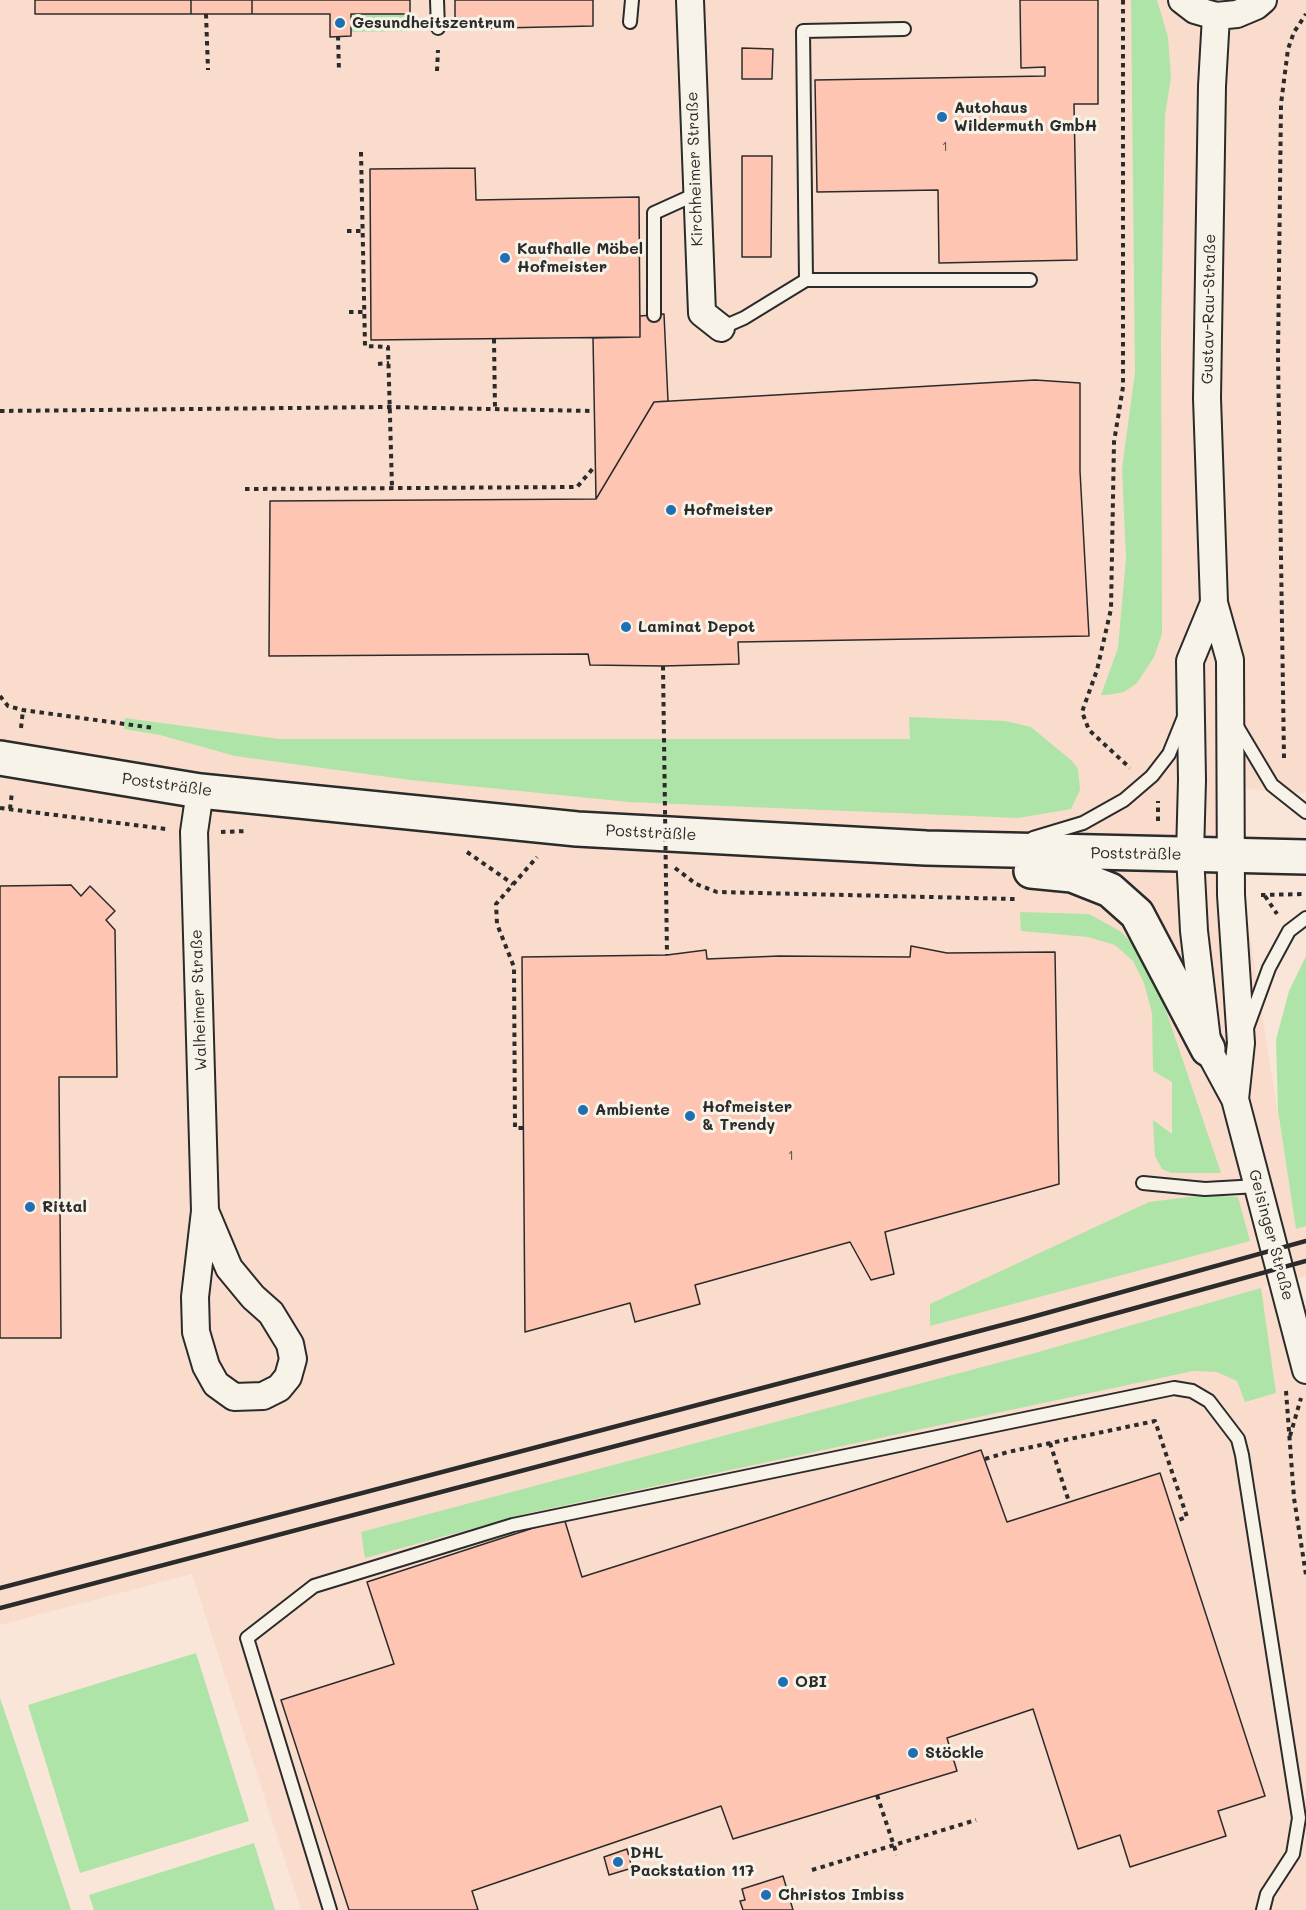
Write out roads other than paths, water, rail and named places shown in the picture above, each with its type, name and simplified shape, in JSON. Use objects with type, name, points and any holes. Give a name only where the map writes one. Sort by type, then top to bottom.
[{"type":"main road","name":"Poststräßle","points":[[0,758],[201,791],[577,829],[926,848],[1306,857]]},
{"type":"main road","points":[[872,845],[925,858],[975,866],[1072,875],[1110,890],[1137,914],[1208,1049]]},
{"type":"street","name":"Kirchheimer Straße","points":[[690,0],[702,313],[721,328]]},
{"type":"street","points":[[1182,0],[1195,9],[1216,16],[1237,14],[1256,6],[1263,0]]},
{"type":"street","name":"Gustav-Rau-Straße","points":[[1216,16],[1212,98],[1208,398],[1215,603],[1230,660],[1232,854]]},
{"type":"street","name":"Gustav-Rau-Straße","points":[[1190,855],[1190,661],[1215,603]]},
{"type":"street","name":"Walheimer Straße","points":[[201,791],[194,832],[205,1211],[195,1297],[196,1332],[206,1366],[216,1384],[234,1397],[263,1395],[279,1388],[288,1377],[293,1359],[290,1344],[271,1313],[253,1297],[229,1268],[205,1211]]},
{"type":"street","name":"Geisinger Straße","points":[[1232,854],[1232,925],[1241,1043],[1235,1099]]},
{"type":"street","name":"Geisinger Straße","points":[[1190,855],[1194,931],[1208,1049],[1235,1099],[1305,1381]]},
{"type":"lane","points":[[437,0],[438,28]]},
{"type":"lane","points":[[630,22],[632,0]]},
{"type":"lane","points":[[806,280],[803,31],[904,29]]},
{"type":"lane","points":[[654,315],[654,213],[696,194]]},
{"type":"lane","points":[[721,328],[744,318],[806,280],[1030,280]]},
{"type":"lane","points":[[926,848],[1036,838],[1083,823],[1124,800],[1146,783],[1169,754],[1191,702]]},
{"type":"lane","points":[[1229,712],[1278,790],[1306,812]]},
{"type":"lane","points":[[1241,1043],[1269,968],[1289,931],[1306,918]]},
{"type":"lane","points":[[1143,1183],[1205,1189],[1258,1186]]},
{"type":"lane","points":[[330,1910],[247,1638],[314,1586],[513,1525],[1174,1388],[1192,1391],[1209,1401],[1238,1439],[1242,1455],[1299,1818],[1293,1854],[1267,1894],[1263,1910]]},
{"type":"railway","points":[[0,1588],[1025,1319],[1306,1241]]},
{"type":"railway","points":[[0,1608],[1030,1337],[1306,1261]]},
{"type":"place","name":"Gesundheitszentrum","points":[[340,23]]},
{"type":"place","name":"Autohaus Wildermuth GmbH","points":[[942,117]]},
{"type":"place","name":"Kaufhalle Möbel Hofmeister","points":[[505,258]]},
{"type":"place","name":"Hofmeister","points":[[671,510]]},
{"type":"place","name":"Laminat Depot","points":[[626,627]]},
{"type":"place","name":"Ambiente","points":[[583,1110]]},
{"type":"place","name":"Hofmeister & Trendy","points":[[690,1116]]},
{"type":"place","name":"Rittal","points":[[30,1207]]},
{"type":"place","name":"OBI","points":[[783,1682]]},
{"type":"place","name":"Stöckle","points":[[913,1753]]},
{"type":"place","name":"DHL Packstation 117","points":[[618,1862]]},
{"type":"place","name":"Christos Imbiss","points":[[766,1895]]}]
